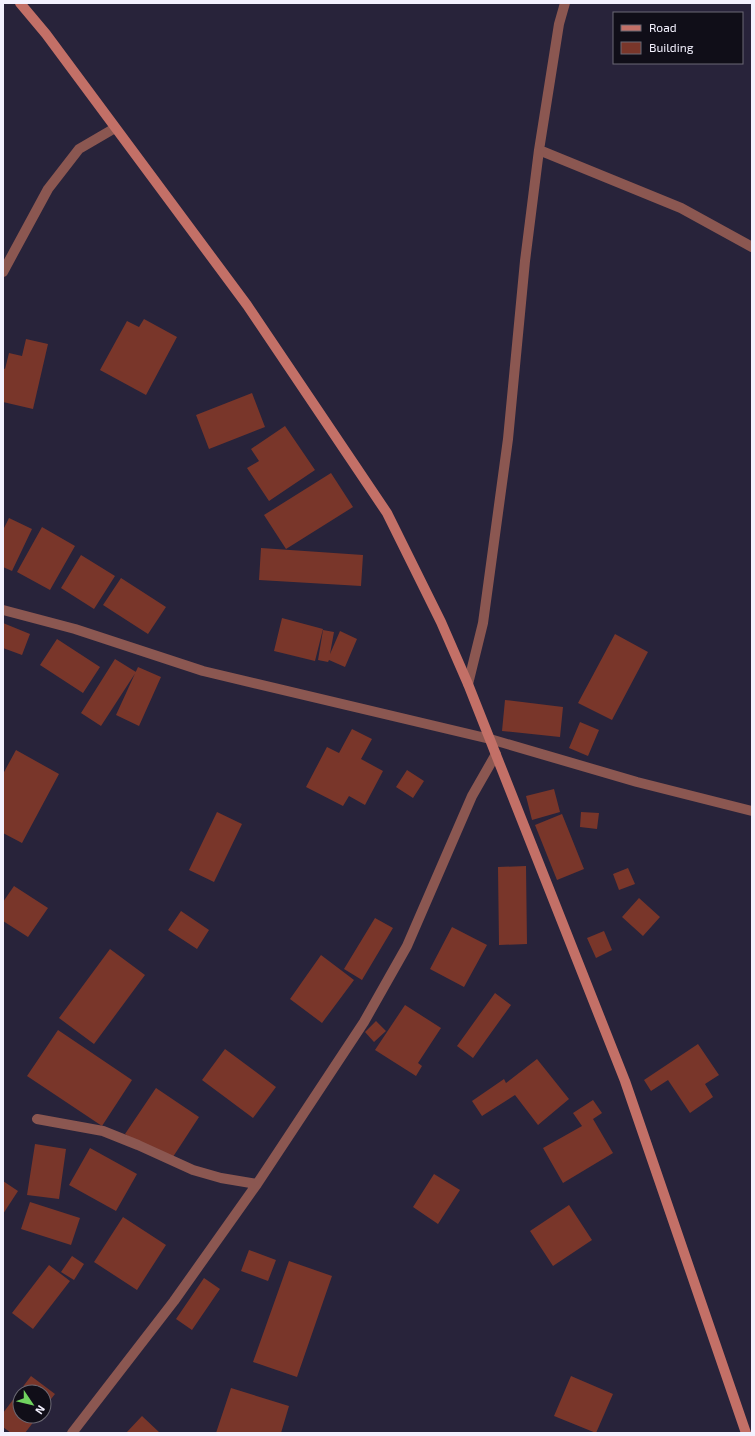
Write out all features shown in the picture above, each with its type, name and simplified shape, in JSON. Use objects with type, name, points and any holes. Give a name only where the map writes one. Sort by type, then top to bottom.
[{"type":"street","points":[[20,3],[46,34],[247,305],[387,513],[441,622],[468,684],[625,1081],[746,1433]]},
{"type":"street","points":[[468,684],[483,623],[508,439],[525,262],[559,24],[565,3]]},
{"type":"street","points":[[3,272],[48,190],[79,149],[115,128]]},
{"type":"street","points":[[540,150],[681,208],[752,247]]},
{"type":"street","points":[[3,610],[75,629],[203,671],[490,739],[637,782],[752,811]]},
{"type":"street","points":[[72,1433],[174,1301],[257,1184],[364,1022],[407,946],[472,796],[496,754]]},
{"type":"street","points":[[37,1118],[103,1131],[193,1170],[221,1178],[257,1184]]},
{"type":"building","points":[[144,319],[177,337],[146,395],[100,370],[127,321],[139,327]]},
{"type":"building","points":[[26,339],[48,344],[33,409],[3,402],[3,368],[5,369],[9,353],[22,356]]},
{"type":"building","points":[[252,393],[265,427],[209,449],[196,415]]},
{"type":"building","points":[[285,426],[315,470],[269,501],[247,468],[259,461],[251,449]]},
{"type":"building","points":[[331,473],[353,507],[286,549],[264,515]]},
{"type":"building","points":[[9,518],[32,529],[12,571],[3,567],[3,530]]},
{"type":"building","points":[[42,527],[75,546],[50,590],[17,572]]},
{"type":"building","points":[[261,548],[363,555],[361,586],[259,580]]},
{"type":"building","points":[[81,555],[115,576],[94,609],[61,588]]},
{"type":"building","points":[[121,578],[166,607],[148,634],[103,605]]},
{"type":"building","points":[[282,618],[323,629],[315,661],[274,651]]},
{"type":"building","points":[[3,623],[30,634],[22,655],[3,648]]},
{"type":"building","points":[[323,630],[334,632],[330,654],[340,631],[357,639],[345,667],[329,660],[328,662],[318,660]]},
{"type":"building","points":[[615,634],[648,652],[612,720],[578,703]]},
{"type":"building","points":[[57,639],[100,667],[83,693],[40,665]]},
{"type":"building","points":[[115,659],[136,672],[101,726],[81,713]]},
{"type":"building","points":[[138,667],[161,677],[139,726],[116,715]]},
{"type":"building","points":[[505,700],[563,707],[560,737],[502,731]]},
{"type":"building","points":[[580,722],[599,730],[588,756],[569,748]]},
{"type":"building","points":[[352,729],[372,739],[361,759],[383,771],[365,805],[349,796],[343,806],[306,787],[327,747],[339,753]]},
{"type":"building","points":[[16,750],[59,774],[22,843],[3,833],[3,774]]},
{"type":"building","points":[[407,770],[424,781],[413,798],[396,787]]},
{"type":"building","points":[[554,789],[560,812],[532,820],[526,796]]},
{"type":"building","points":[[217,812],[242,824],[214,882],[189,870]]},
{"type":"building","points":[[581,812],[599,813],[597,829],[580,827]]},
{"type":"building","points":[[562,814],[584,869],[557,880],[535,825]]},
{"type":"building","points":[[526,866],[527,944],[499,945],[498,867]]},
{"type":"building","points":[[628,868],[635,884],[619,890],[613,874]]},
{"type":"building","points":[[14,886],[48,908],[28,937],[3,921],[3,902]]},
{"type":"building","points":[[639,898],[660,917],[643,936],[622,917]]},
{"type":"building","points":[[181,911],[209,930],[197,949],[168,930]]},
{"type":"building","points":[[375,918],[393,928],[362,980],[344,969]]},
{"type":"building","points":[[452,927],[487,945],[464,987],[430,969]]},
{"type":"building","points":[[604,931],[612,950],[596,958],[587,938]]},
{"type":"building","points":[[110,949],[145,975],[94,1044],[59,1018]]},
{"type":"building","points":[[321,955],[354,980],[322,1023],[290,999]]},
{"type":"building","points":[[495,993],[511,1005],[473,1058],[457,1046]]},
{"type":"building","points":[[405,1005],[441,1028],[418,1063],[422,1066],[416,1076],[375,1050]]},
{"type":"building","points":[[376,1021],[386,1031],[374,1042],[365,1032]]},
{"type":"building","points":[[58,1030],[132,1080],[102,1126],[27,1076]]},
{"type":"building","points":[[698,1044],[719,1075],[705,1084],[713,1097],[690,1113],[668,1080],[651,1091],[644,1080]]},
{"type":"building","points":[[225,1049],[276,1087],[253,1118],[202,1080]]},
{"type":"building","points":[[537,1059],[569,1099],[538,1125],[515,1095],[482,1116],[472,1101],[504,1079],[506,1083]]},
{"type":"building","points":[[156,1088],[199,1117],[169,1163],[125,1134]]},
{"type":"building","points":[[593,1100],[602,1113],[593,1119],[613,1153],[563,1183],[543,1148],[582,1126],[573,1113]]},
{"type":"building","points":[[35,1144],[66,1149],[59,1199],[27,1195]]},
{"type":"building","points":[[90,1148],[137,1174],[116,1211],[69,1185]]},
{"type":"building","points":[[434,1174],[460,1190],[438,1224],[413,1207]]},
{"type":"building","points":[[3,1181],[18,1191],[3,1214]]},
{"type":"building","points":[[30,1202],[80,1218],[71,1245],[21,1229]]},
{"type":"building","points":[[569,1205],[592,1240],[553,1266],[530,1231]]},
{"type":"building","points":[[123,1217],[166,1245],[137,1290],[94,1262]]},
{"type":"building","points":[[249,1250],[276,1260],[268,1281],[241,1271]]},
{"type":"building","points":[[72,1256],[84,1264],[74,1280],[61,1272]]},
{"type":"building","points":[[289,1261],[332,1276],[297,1377],[253,1362]]},
{"type":"building","points":[[49,1265],[70,1281],[33,1329],[12,1313]]},
{"type":"building","points":[[204,1278],[220,1289],[192,1330],[176,1319]]},
{"type":"building","points":[[31,1376],[42,1384],[25,1384]]},
{"type":"building","points":[[571,1376],[613,1394],[596,1433],[554,1416]]},
{"type":"building","points":[[231,1388],[289,1406],[281,1433],[216,1433]]},
{"type":"building","points":[[12,1401],[12,1424],[32,1424],[25,1433],[11,1433],[3,1427],[3,1413]]},
{"type":"building","points":[[142,1416],[160,1433],[126,1433]]}]
